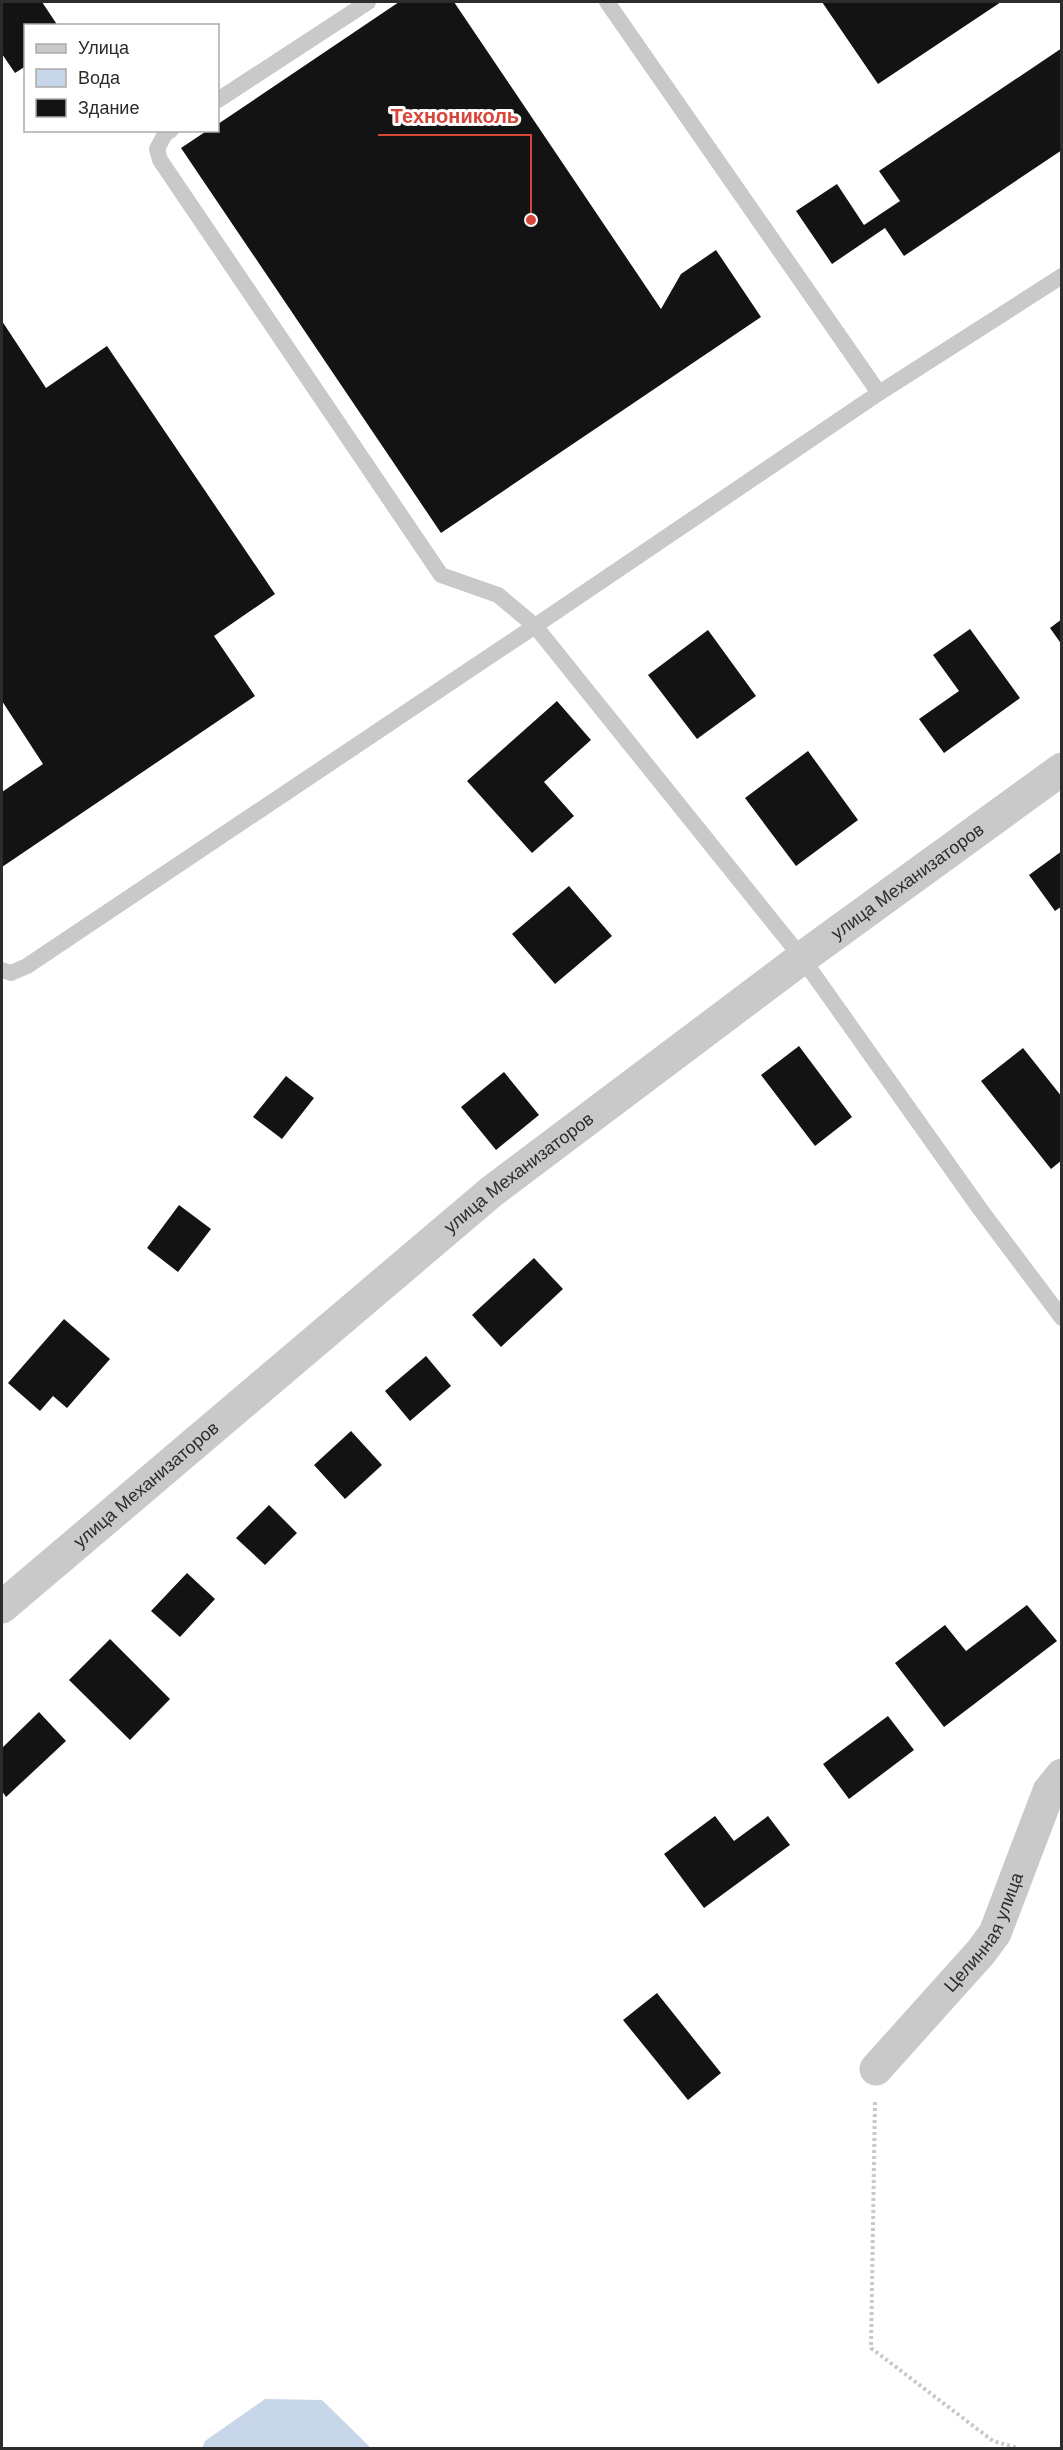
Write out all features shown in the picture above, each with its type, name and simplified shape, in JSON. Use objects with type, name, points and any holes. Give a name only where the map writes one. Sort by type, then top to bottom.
[{"type":"street","name":"улица Механизаторов","points":[[2,1607],[491,1192],[802,958],[1062,770]]},
{"type":"street","name":"Целинная улица","points":[[876,2069],[981,1952],[994,1933],[1049,1791],[1062,1775]]},
{"type":"lane","points":[[219,99],[368,2]]},
{"type":"lane","points":[[606,2],[879,393]]},
{"type":"lane","points":[[168,132],[157,149],[160,160],[441,575],[498,595],[535,626],[802,958],[980,1209],[1062,1318]]},
{"type":"lane","points":[[2,970],[11,973],[27,966],[879,393],[1062,276]]},
{"type":"path","points":[[876,2069],[871,2348],[993,2441],[1018,2448]]},
{"type":"water","points":[[265,2399],[322,2400],[371,2448],[202,2448],[205,2441]]},
{"type":"building","points":[[2,2],[42,2],[57,24],[24,24],[24,67],[15,73],[2,54]]},
{"type":"building","points":[[399,2],[454,2],[661,309],[681,274],[716,250],[761,317],[441,533],[181,148],[205,132],[219,132],[219,123]]},
{"type":"building","points":[[822,2],[1001,2],[878,84]]},
{"type":"building","points":[[1062,48],[1062,150],[904,256],[885,228],[832,264],[796,211],[837,184],[864,225],[900,201],[879,171]]},
{"type":"building","points":[[2,321],[46,388],[107,346],[275,594],[214,636],[255,696],[2,867],[2,792],[43,764],[2,701]]},
{"type":"building","points":[[1062,619],[1062,645],[1050,628]]},
{"type":"building","points":[[970,629],[1020,698],[944,753],[919,719],[959,691],[933,655]]},
{"type":"building","points":[[708,630],[756,696],[697,739],[648,675]]},
{"type":"building","points":[[557,701],[591,740],[544,782],[574,816],[532,853],[467,781]]},
{"type":"building","points":[[808,751],[858,820],[796,866],[745,798]]},
{"type":"building","points":[[1062,851],[1062,906],[1055,911],[1029,875]]},
{"type":"building","points":[[569,886],[612,936],[555,984],[512,934]]},
{"type":"building","points":[[799,1046],[852,1117],[815,1146],[761,1075]]},
{"type":"building","points":[[1023,1048],[1062,1097],[1062,1160],[1051,1169],[981,1081]]},
{"type":"building","points":[[504,1072],[539,1115],[496,1150],[461,1107]]},
{"type":"building","points":[[286,1076],[314,1098],[282,1139],[253,1117]]},
{"type":"building","points":[[179,1205],[211,1229],[178,1272],[147,1248]]},
{"type":"building","points":[[534,1258],[563,1289],[501,1347],[472,1315]]},
{"type":"building","points":[[64,1319],[110,1359],[67,1408],[53,1396],[40,1411],[8,1383]]},
{"type":"building","points":[[426,1356],[451,1386],[410,1421],[385,1391]]},
{"type":"building","points":[[351,1431],[382,1465],[345,1499],[314,1465]]},
{"type":"building","points":[[269,1505],[297,1533],[265,1565],[236,1538]]},
{"type":"building","points":[[187,1573],[215,1599],[180,1637],[151,1611]]},
{"type":"building","points":[[1027,1605],[1057,1641],[944,1727],[895,1663],[945,1625],[966,1651]]},
{"type":"building","points":[[110,1639],[170,1699],[130,1740],[69,1680]]},
{"type":"building","points":[[39,1712],[66,1741],[6,1797],[2,1791],[2,1748]]},
{"type":"building","points":[[888,1716],[914,1750],[849,1799],[823,1764]]},
{"type":"building","points":[[715,1816],[734,1841],[768,1816],[790,1845],[704,1908],[664,1854]]},
{"type":"building","points":[[657,1993],[721,2073],[688,2100],[623,2020]]},
{"type":"place","name":"Технониколь","points":[[531,220]]}]
